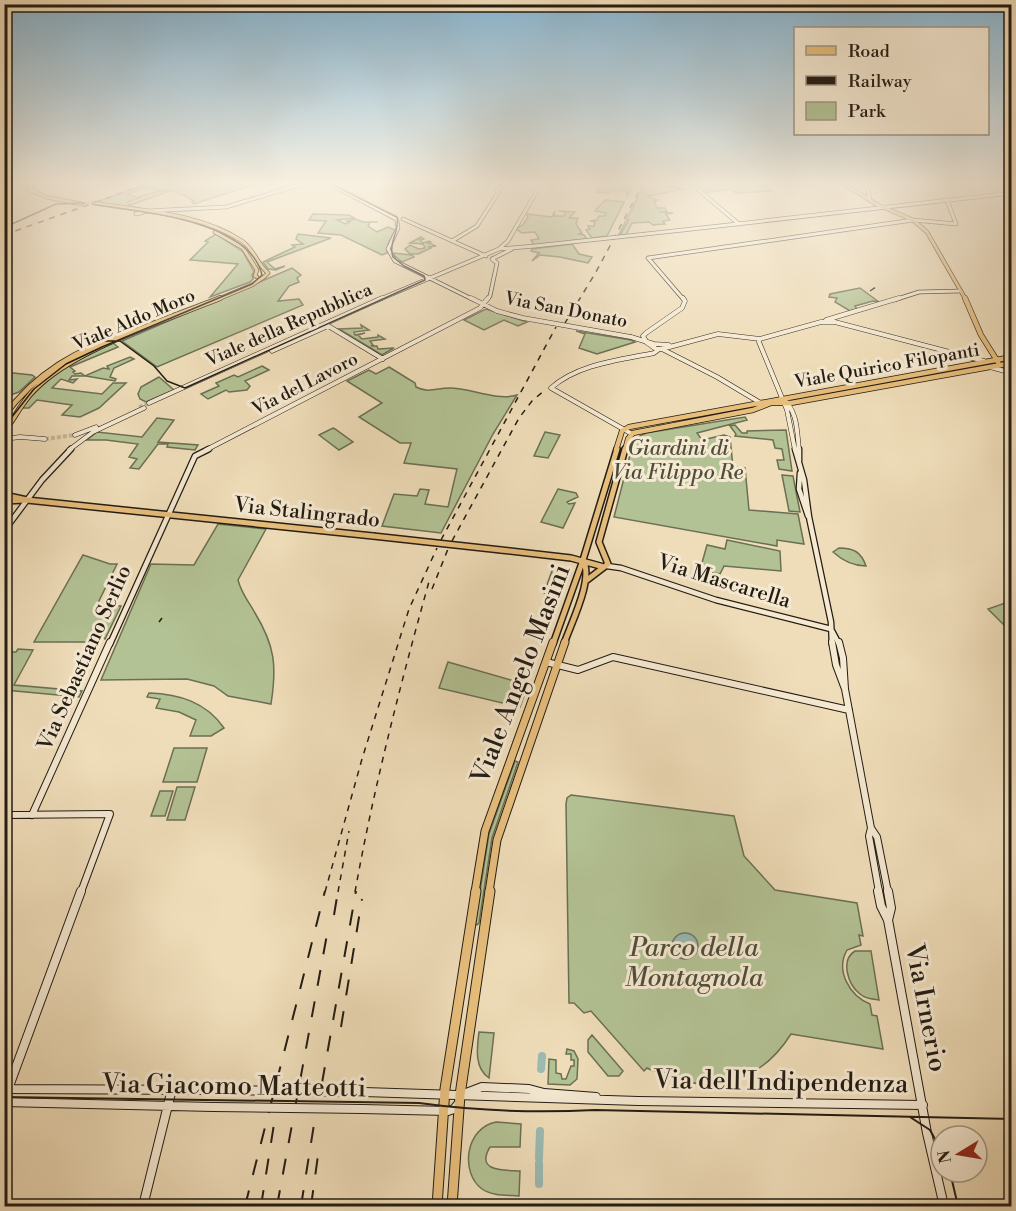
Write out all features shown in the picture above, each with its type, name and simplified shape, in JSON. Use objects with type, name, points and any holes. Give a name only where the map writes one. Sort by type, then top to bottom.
[{"type":"main road","points":[[226,239],[245,251],[257,275],[264,277],[269,274],[265,272],[247,245],[237,239]]},
{"type":"main road","points":[[932,239],[961,291],[980,335],[998,362],[1010,364]]},
{"type":"main road","points":[[257,275],[265,272]]},
{"type":"main road","name":"Viale Aldo Moro","points":[[4,416],[34,381],[72,355],[250,283],[257,275]]},
{"type":"main road","name":"Viale Aldo Moro","points":[[5,431],[34,390],[74,360],[252,285],[264,277]]},
{"type":"main road","points":[[998,362],[1011,357]]},
{"type":"main road","name":"Viale Quirico Filopanti","points":[[784,402],[998,362]]},
{"type":"main road","name":"Viale Quirico Filopanti","points":[[784,402],[972,364],[987,364]]},
{"type":"main road","points":[[583,560],[624,429],[686,416],[784,402]]},
{"type":"main road","points":[[586,581],[606,566],[607,560],[599,544],[628,439],[632,434],[763,404],[784,402]]},
{"type":"main road","points":[[686,416],[690,422]]},
{"type":"main road","points":[[609,472],[618,474]]},
{"type":"main road","name":"Via Stalingrado","points":[[4,495],[27,500],[501,550],[583,560],[588,564],[606,566]]},
{"type":"main road","name":"Via Stalingrado","points":[[4,501],[27,500]]},
{"type":"main road","points":[[588,543],[599,544]]},
{"type":"main road","name":"Viale Angelo Masini","points":[[452,1206],[460,1098],[498,834],[586,581],[587,567],[583,560]]},
{"type":"main road","name":"Viale Angelo Masini","points":[[436,1206],[445,1093],[485,831],[583,560]]},
{"type":"main road","points":[[468,933],[482,935]]},
{"type":"street","name":"Via San Donato","points":[[393,239],[388,248],[390,256],[399,265],[497,311],[523,318],[644,340],[763,404]]},
{"type":"street","points":[[446,239],[485,255],[497,263],[490,296],[484,305]]},
{"type":"street","points":[[452,241],[456,239]]},
{"type":"street","points":[[427,278],[499,249],[509,239]]},
{"type":"street","points":[[492,259],[515,248],[604,239]]},
{"type":"street","points":[[644,340],[646,333],[684,306],[684,298],[648,258],[785,239]]},
{"type":"street","points":[[499,249],[507,250]]},
{"type":"street","name":"Viale della Repubblica","points":[[163,397],[155,404],[427,278]]},
{"type":"street","points":[[632,434],[552,390],[552,386],[587,369],[652,354],[660,347],[718,334],[753,338],[753,341],[760,340],[929,290],[961,291]]},
{"type":"street","name":"Via del Lavoro","points":[[168,514],[195,456],[484,305]]},
{"type":"street","points":[[826,320],[856,326],[966,357],[1010,372]]},
{"type":"street","points":[[821,322],[834,322]]},
{"type":"street","points":[[326,325],[383,359]]},
{"type":"street","name":"Viale della Repubblica","points":[[149,403],[326,325]]},
{"type":"street","points":[[760,340],[794,431]]},
{"type":"street","points":[[966,357],[972,364]]},
{"type":"street","points":[[998,362],[1010,372]]},
{"type":"street","points":[[784,402],[793,410],[794,431]]},
{"type":"street","points":[[771,403],[780,406],[787,413]]},
{"type":"street","points":[[4,531],[27,500],[74,446],[98,429],[141,408]]},
{"type":"street","points":[[75,435],[141,408]]},
{"type":"street","points":[[5,431],[36,438]]},
{"type":"street","name":"Via Irnerio","points":[[794,431],[800,456],[798,479],[803,506],[809,517],[838,677],[844,689],[849,710],[871,828],[869,836],[881,906],[888,920],[927,1133],[944,1206]]},
{"type":"street","points":[[4,439],[17,436],[45,439]]},
{"type":"street","name":"Via Sebastiano Serlio","points":[[32,815],[168,514]]},
{"type":"street","name":"Via Mascarella","points":[[606,566],[621,568],[716,600],[831,629]]},
{"type":"street","points":[[546,663],[577,670],[613,657],[849,710]]},
{"type":"street","points":[[4,815],[111,814],[6,1089]]},
{"type":"street","name":"Via Giacomo Matteotti","points":[[6,1089],[445,1093],[460,1098],[603,1099]]},
{"type":"street","points":[[142,1206],[172,1089]]},
{"type":"street","points":[[443,1111],[454,1109],[460,1098]]},
{"type":"street","name":"Via dell'Indipendenza","points":[[603,1099],[923,1105]]},
{"type":"street","name":"Via Giacomo Matteotti","points":[[4,1102],[443,1111]]},
{"type":"green space","points":[[209,239],[223,239],[243,252],[254,272],[253,279],[210,297],[238,264],[190,260],[208,242],[205,241]]},
{"type":"green space","points":[[296,239],[330,239],[267,262],[275,269],[285,266],[276,270],[268,269],[263,262],[295,247],[292,245],[303,244]]},
{"type":"green space","points":[[348,239],[391,239],[387,253],[382,255]]},
{"type":"green space","points":[[423,239],[420,240],[423,243],[429,241],[431,242],[428,243],[436,246],[429,247],[431,248],[418,254],[411,254],[414,257],[402,262],[394,253],[411,255],[405,249],[410,245],[419,249],[425,248],[423,244],[410,243]]},
{"type":"green space","points":[[587,239],[534,245],[531,240]]},
{"type":"green space","points":[[572,244],[579,254],[592,257],[588,263],[540,255],[532,261],[539,253],[531,251],[532,249]]},
{"type":"green space","points":[[292,268],[301,275],[297,278],[299,282],[289,286],[278,301],[299,299],[303,305],[157,367],[122,341]]},
{"type":"green space","points":[[860,288],[879,302],[873,301],[855,306],[857,309],[850,311],[835,302],[837,298],[829,297],[830,294]]},
{"type":"green space","points":[[486,309],[527,322],[518,326],[504,320],[484,330],[464,320]]},
{"type":"green space","points":[[361,325],[369,330],[354,332],[355,335],[365,333],[358,335],[362,339],[378,337],[378,335],[385,339],[370,341],[373,345],[371,346],[377,346],[378,349],[394,348],[382,355],[339,329],[362,328]]},
{"type":"green space","points":[[576,331],[635,342],[597,354],[579,348],[585,334]]},
{"type":"green space","points":[[113,343],[118,347],[70,367],[75,374],[81,373],[85,376],[72,376],[69,380],[77,379],[73,383],[61,379],[52,388],[102,394],[113,383],[126,383],[99,408],[80,417],[62,415],[72,405],[37,400],[29,408],[22,408],[41,387],[63,370]]},
{"type":"green space","points":[[130,357],[134,359],[114,368],[110,377],[116,379],[115,381],[85,376],[103,368],[109,369],[107,366]]},
{"type":"green space","points":[[262,366],[269,370],[245,381],[250,386],[247,390],[229,392],[226,390],[208,399],[201,394],[219,386],[216,383],[234,375],[238,377]]},
{"type":"green space","points":[[389,367],[421,389],[452,388],[501,397],[517,395],[493,434],[441,533],[382,526],[394,494],[417,496],[420,489],[429,490],[425,504],[448,507],[457,469],[404,463],[411,443],[400,443],[359,417],[382,403],[347,381],[369,370],[376,374]]},
{"type":"green space","points":[[4,372],[35,377],[19,392],[5,397]]},
{"type":"green space","points":[[159,377],[174,390],[146,402],[140,399],[138,394],[141,387]]},
{"type":"green space","name":"Giardini di Via Filippo Re","points":[[745,417],[747,420],[697,433],[702,440],[724,435],[730,437],[733,467],[745,468],[749,510],[798,514],[804,544],[777,540],[777,546],[614,517],[632,447],[638,437],[646,433]]},
{"type":"green space","points":[[157,418],[174,420],[158,442],[198,445],[195,450],[158,444],[139,469],[130,468],[137,459],[129,457],[138,444],[87,440],[97,432],[142,437]]},
{"type":"green space","points":[[735,425],[742,433],[786,430],[792,471],[779,469],[777,460],[784,460],[782,449],[775,448],[773,440],[735,436],[730,426]]},
{"type":"green space","points":[[333,428],[353,442],[339,450],[319,435]]},
{"type":"green space","points":[[545,432],[560,435],[548,458],[534,456]]},
{"type":"green space","points":[[782,475],[793,476],[800,512],[789,511]]},
{"type":"green space","points":[[558,489],[576,493],[578,497],[567,502],[575,503],[563,528],[541,522]]},
{"type":"green space","points":[[218,524],[266,529],[238,580],[243,594],[267,636],[273,657],[274,678],[271,704],[228,696],[214,686],[187,679],[101,680],[151,564],[194,565]]},
{"type":"green space","points":[[727,540],[780,551],[781,571],[724,566],[720,574],[700,570],[707,545],[725,549]]},
{"type":"green space","points":[[839,548],[856,552],[862,557],[866,566],[853,564],[833,552]]},
{"type":"green space","points":[[83,555],[117,564],[97,605],[121,606],[105,639],[102,636],[99,642],[34,642]]},
{"type":"green space","points":[[553,568],[571,572],[560,599],[544,593]]},
{"type":"green space","points":[[1011,601],[1011,627],[1007,628],[988,609]]},
{"type":"green space","points":[[18,649],[33,650],[14,685],[82,691],[79,697],[5,690],[5,652],[16,652]]},
{"type":"green space","points":[[448,662],[528,685],[520,707],[439,688]]},
{"type":"green space","points":[[149,693],[171,695],[191,701],[209,712],[224,728],[211,736],[190,736],[196,720],[179,712],[156,708],[160,699],[147,697]]},
{"type":"green space","points":[[174,748],[207,748],[197,782],[163,782]]},
{"type":"green space","points":[[515,761],[518,762],[492,838],[477,925],[475,923],[489,834]]},
{"type":"green space","points":[[177,787],[195,787],[185,820],[167,820]]},
{"type":"green space","points":[[160,791],[173,791],[165,816],[151,816]]},
{"type":"green space","name":"Parco della Montagnola","points":[[571,795],[734,816],[744,856],[775,890],[857,903],[863,936],[859,935],[861,945],[847,950],[843,966],[844,974],[851,989],[870,1004],[872,1015],[877,1016],[883,1049],[791,1034],[762,1066],[745,1076],[727,1082],[708,1084],[688,1082],[647,1068],[644,1071],[591,1011],[584,1013],[574,1003],[569,1003],[566,804],[567,798]]},
{"type":"green space","points":[[855,951],[871,951],[879,1000],[862,996],[849,979],[848,960]]},
{"type":"green space","points":[[479,1032],[494,1033],[489,1078],[484,1074],[479,1063],[477,1051]]},
{"type":"green space","points":[[592,1035],[623,1071],[619,1076],[608,1076],[588,1052],[588,1040]]},
{"type":"green space","points":[[567,1049],[574,1051],[578,1059],[577,1079],[570,1085],[548,1084],[549,1059],[556,1060],[556,1073],[561,1074],[562,1079],[566,1079],[571,1066],[574,1066],[571,1054],[566,1054]]},
{"type":"green space","points":[[496,1122],[521,1124],[520,1147],[490,1147],[486,1155],[486,1161],[493,1168],[520,1171],[519,1196],[490,1193],[475,1182],[471,1173],[469,1152],[472,1142],[486,1126]]},
{"type":"water","points":[[685,933],[694,937],[698,946],[694,955],[685,959],[676,955],[672,946],[676,937]]},
{"type":"waterway","points":[[541,1069],[542,1056]]},
{"type":"waterway","points":[[539,1158],[540,1131]]},
{"type":"waterway","points":[[539,1163],[539,1184]]},
{"type":"tunnel","points":[[139,407],[149,403]]},
{"type":"tunnel","points":[[45,439],[75,435]]},
{"type":"tram line","points":[[116,341],[252,284],[262,275],[253,256],[231,239]]},
{"type":"tram line","points":[[116,341],[120,341],[154,366],[167,381],[185,388],[425,280],[424,276],[404,266],[393,257],[394,239]]},
{"type":"tram line","points":[[105,341],[116,341]]},
{"type":"tram line","points":[[4,427],[34,389],[66,364],[116,341]]},
{"type":"tram line","points":[[4,1097],[419,1103],[507,1111],[595,1110],[1012,1119]]},
{"type":"tram line","points":[[910,1117],[929,1129]]},
{"type":"tram line","points":[[953,1184],[958,1206]]},
{"type":"railway","points":[[565,323],[614,239]]},
{"type":"railway","points":[[870,291],[876,287]]},
{"type":"railway","points":[[441,540],[556,327]]},
{"type":"railway","points":[[452,541],[519,418],[532,401],[545,390]]},
{"type":"railway","points":[[325,892],[362,759],[409,609],[437,548]]},
{"type":"railway","points":[[432,589],[448,549]]},
{"type":"railway","points":[[355,892],[389,734],[430,578]]},
{"type":"railway","points":[[159,622],[162,618]]},
{"type":"railway","points":[[338,892],[349,831]]},
{"type":"railway","points":[[245,1206],[325,891]]},
{"type":"railway","points":[[334,915],[338,891]]},
{"type":"railway","points":[[322,1083],[356,891]]},
{"type":"railway","points":[[341,1027],[362,899]]},
{"type":"railway","points":[[277,1206],[328,929]]},
{"type":"railway","points":[[301,1206],[315,1118]]},
{"type":"railway","points":[[261,1206],[274,1124]]},
{"type":"railway","points":[[311,1206],[319,1148]]}]
